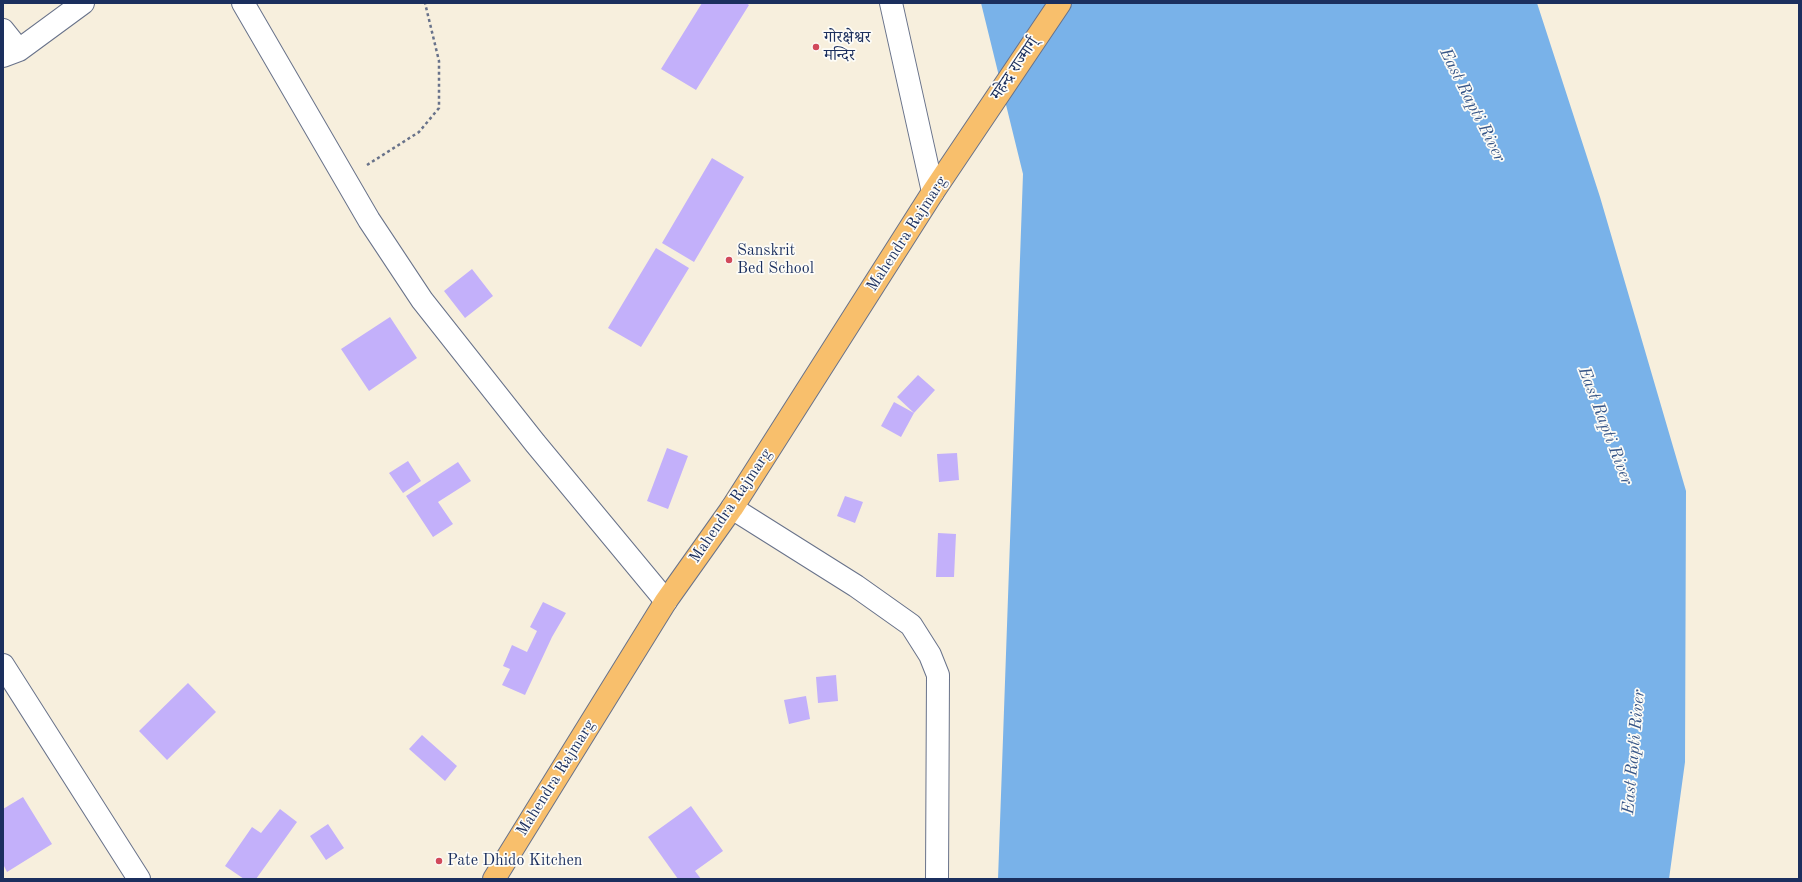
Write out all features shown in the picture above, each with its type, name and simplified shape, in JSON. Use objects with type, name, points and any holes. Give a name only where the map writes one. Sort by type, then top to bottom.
[{"type":"highway","name":"महेन्द्र राज्मार्ग्","points":[[971,135],[1060,3]]},
{"type":"highway","name":"Mahendra Rajmarg","points":[[494,879],[666,601],[732,508],[933,192],[971,135]]},
{"type":"street","points":[[3,30],[11,53],[83,3]]},
{"type":"street","points":[[243,3],[344,179],[369,220],[422,300],[535,442],[666,601]]},
{"type":"street","points":[[891,3],[933,192]]},
{"type":"street","points":[[732,508],[856,586],[911,625],[930,655],[938,675],[937,879]]},
{"type":"street","points":[[3,665],[139,879]]},
{"type":"path","points":[[344,179],[419,132],[439,108],[439,61],[425,3]]},
{"type":"water","name":"East Rapti River","points":[[981,3],[1537,3],[1600,197],[1686,491],[1685,762],[1669,879],[998,879],[1023,174]]},
{"type":"building","points":[[702,3],[746,3],[749,5],[696,90],[661,69]]},
{"type":"building","points":[[712,158],[744,177],[694,262],[662,243]]},
{"type":"building","points":[[656,248],[689,268],[641,347],[608,328]]},
{"type":"building","points":[[472,269],[493,296],[465,318],[444,291]]},
{"type":"building","points":[[390,317],[417,358],[369,391],[341,349]]},
{"type":"building","points":[[918,375],[935,390],[914,413],[897,397]]},
{"type":"building","points":[[894,402],[914,413],[901,437],[881,426]]},
{"type":"building","points":[[667,448],[688,456],[668,509],[647,501]]},
{"type":"building","points":[[957,453],[959,480],[939,482],[937,454]]},
{"type":"building","points":[[408,461],[421,481],[403,493],[389,473]]},
{"type":"building","points":[[458,462],[471,481],[438,502],[453,524],[433,537],[406,496]]},
{"type":"building","points":[[845,496],[863,502],[855,523],[837,516]]},
{"type":"building","points":[[938,533],[956,534],[954,577],[936,577]]},
{"type":"building","points":[[543,602],[566,613],[552,637],[525,695],[502,685],[510,669],[503,666],[512,645],[527,652],[537,631],[530,627]]},
{"type":"building","points":[[836,675],[838,701],[818,703],[816,677]]},
{"type":"building","points":[[188,683],[216,712],[167,760],[139,731]]},
{"type":"building","points":[[806,696],[810,719],[789,724],[784,700]]},
{"type":"building","points":[[422,735],[457,766],[445,781],[409,749]]},
{"type":"building","points":[[23,797],[52,844],[7,872],[3,864],[3,809]]},
{"type":"building","points":[[691,806],[723,851],[695,871],[701,879],[678,879],[648,837]]},
{"type":"building","points":[[280,809],[297,822],[256,879],[244,879],[225,866],[252,827],[261,833]]},
{"type":"building","points":[[328,824],[344,848],[326,860],[310,836]]},
{"type":"place","name":"गोरक्षेश्वर मन्दिर","points":[[816,47]]},
{"type":"place","name":"Sanskrit Bed School","points":[[729,260]]},
{"type":"place","name":"Pate Dhido Kitchen","points":[[439,861]]}]
